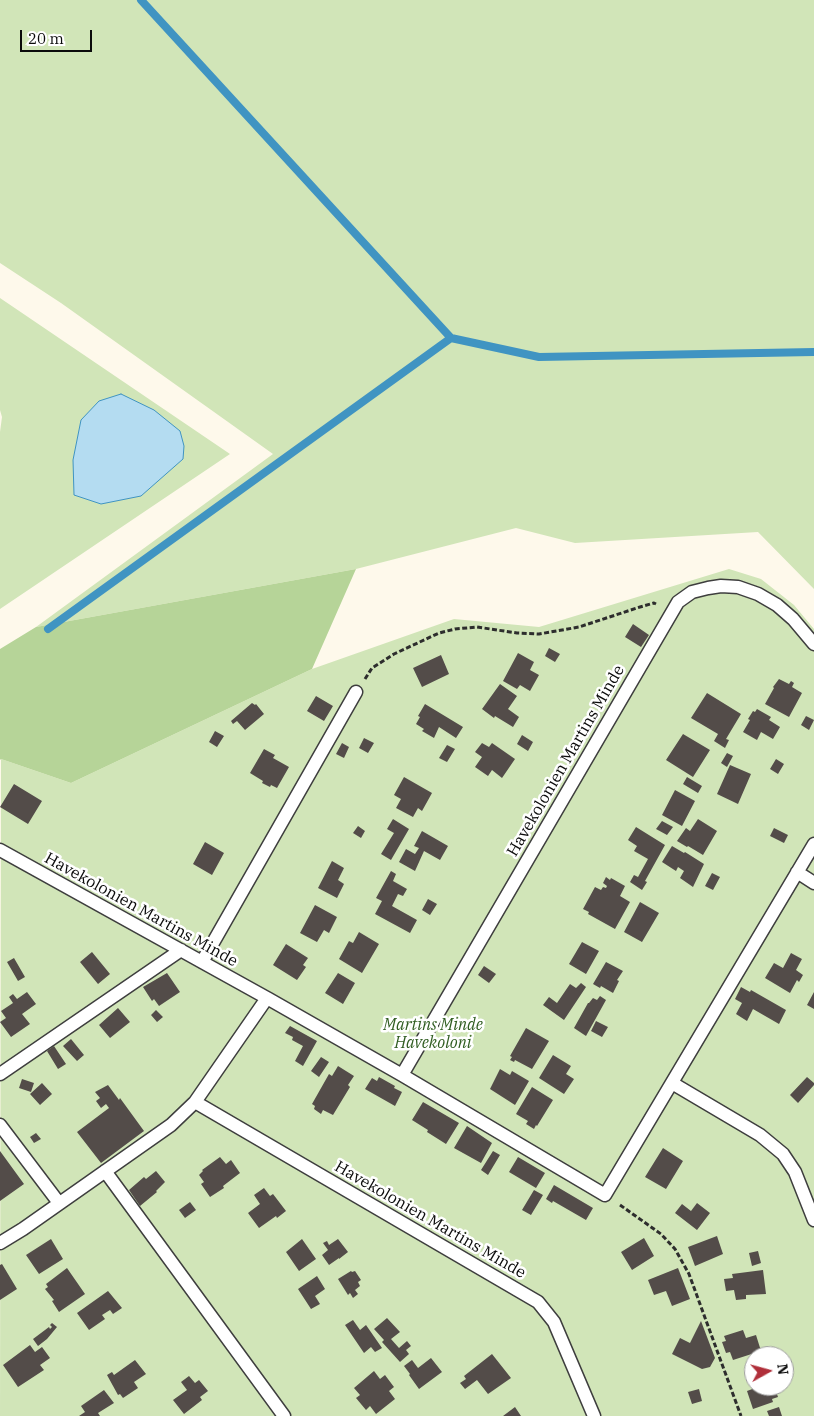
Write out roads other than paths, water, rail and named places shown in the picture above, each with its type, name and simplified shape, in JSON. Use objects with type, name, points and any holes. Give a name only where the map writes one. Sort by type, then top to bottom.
[{"type":"lane","name":"Havekolonien Martins Minde","points":[[402,1075],[678,602],[692,592],[721,586],[738,587],[758,594],[777,606],[793,619],[814,644]]},
{"type":"lane","points":[[202,962],[356,692]]},
{"type":"lane","points":[[814,844],[672,1083],[760,1135],[783,1154],[795,1172],[814,1220]]},
{"type":"lane","name":"Havekolonien Martins Minde","points":[[0,850],[267,998],[605,1195],[672,1083]]},
{"type":"lane","points":[[797,872],[814,883]]},
{"type":"lane","points":[[0,1074],[180,950]]},
{"type":"lane","points":[[0,1243],[23,1229],[171,1125],[195,1102],[267,998]]},
{"type":"lane","name":"Havekolonien Martins Minde","points":[[195,1102],[538,1302],[554,1322],[594,1416]]},
{"type":"lane","points":[[0,1125],[59,1203]]},
{"type":"lane","points":[[105,1171],[284,1416]]},
{"type":"water","points":[[121,394],[154,410],[180,431],[184,446],[183,459],[141,496],[101,504],[74,495],[73,460],[81,420],[99,401]]},
{"type":"waterway","points":[[141,0],[451,338],[539,357],[814,352]]},
{"type":"waterway","points":[[48,629],[451,338]]},
{"type":"park label","name":"Martins Minde Havekoloni","points":[[433,1034]]}]
